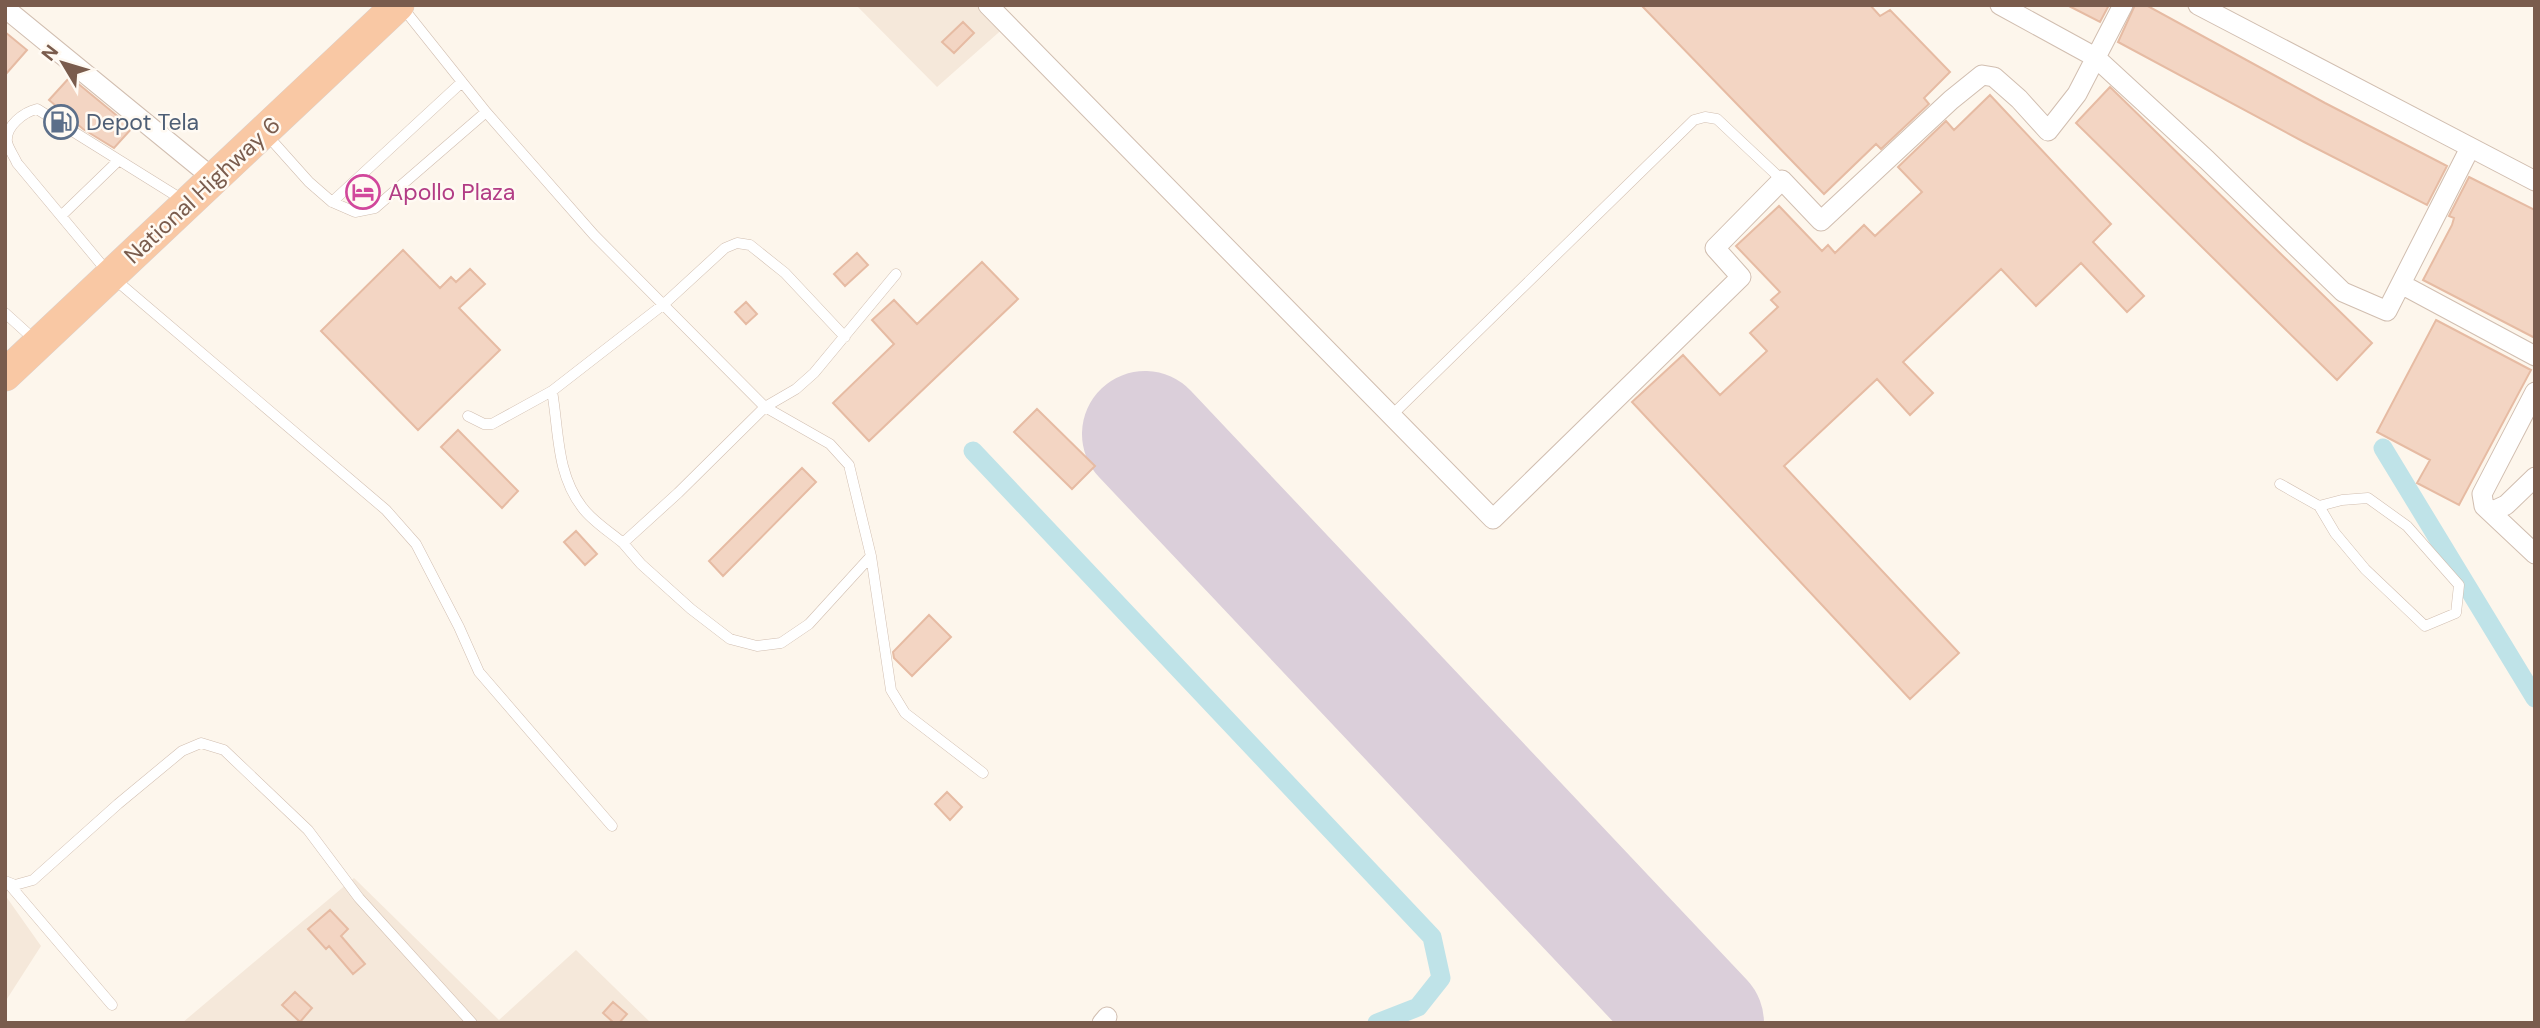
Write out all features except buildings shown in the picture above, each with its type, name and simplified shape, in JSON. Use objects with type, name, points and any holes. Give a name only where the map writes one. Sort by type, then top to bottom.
[{"type":"highway","name":"National Highway 6","points":[[5,375],[400,5]]},
{"type":"street","points":[[988,5],[1493,519],[1741,277],[1715,248],[1782,180],[1821,221],[1951,100],[1982,75],[1994,76],[2048,131],[2077,94],[2123,5]]},
{"type":"street","points":[[2000,5],[2095,57],[2207,160],[2343,292],[2387,312],[2470,148]]},
{"type":"street","points":[[2199,5],[2535,181]]},
{"type":"street","points":[[5,8],[214,179]]},
{"type":"street","points":[[2400,284],[2535,356]]},
{"type":"street","points":[[2535,392],[2482,494],[2484,506],[2535,555]]},
{"type":"street","points":[[2484,506],[2493,510],[2506,505],[2535,477]]},
{"type":"lane","points":[[400,5],[486,112],[594,234],[765,407],[830,444],[849,464],[871,556],[891,690],[905,713],[983,773]]},
{"type":"lane","points":[[332,202],[463,82]]},
{"type":"lane","points":[[188,203],[37,109],[26,112],[8,132],[7,144],[17,163],[111,276],[386,510],[416,544],[479,672],[612,826]]},
{"type":"lane","points":[[264,132],[309,182],[332,202],[355,212],[375,208],[486,112]]},
{"type":"lane","points":[[1391,415],[1693,120],[1717,118],[1782,180]]},
{"type":"lane","points":[[61,216],[119,160]]},
{"type":"lane","points":[[468,416],[484,424],[492,424],[552,391],[664,304],[725,248],[737,243],[750,245],[785,273],[845,337]]},
{"type":"lane","points":[[623,543],[765,407],[796,389],[814,373],[896,274]]},
{"type":"lane","points":[[5,313],[38,344]]},
{"type":"lane","points":[[552,391],[562,465],[570,490],[583,509],[623,543],[641,564],[730,639],[757,646],[781,643],[809,624],[871,556]]},
{"type":"lane","points":[[2280,484],[2319,506],[2336,533],[2365,569],[2425,626],[2456,613],[2459,585],[2407,526],[2368,498],[2342,500],[2319,506]]},
{"type":"lane","points":[[7,882],[25,884],[33,880],[118,804],[183,751],[201,743],[224,750],[309,830],[359,898],[472,1023]]},
{"type":"lane","points":[[7,882],[112,1005]]},
{"type":"shaded area","points":[[856,5],[1002,5],[1015,18],[937,87]]},
{"type":"shaded area","points":[[354,878],[499,1020],[576,950],[651,1023],[182,1023]]},
{"type":"shaded area","points":[[5,895],[41,946],[5,1002]]},
{"type":"waterway","points":[[2383,448],[2535,698]]},
{"type":"waterway","points":[[973,451],[1432,937],[1441,978],[1418,1007],[1377,1023]]},
{"type":"runway","points":[[1145,434],[1701,1023]]},
{"type":"place","name":"Depot Tela","points":[[61,122]]},
{"type":"place","name":"Apollo Plaza","points":[[363,192]]}]
